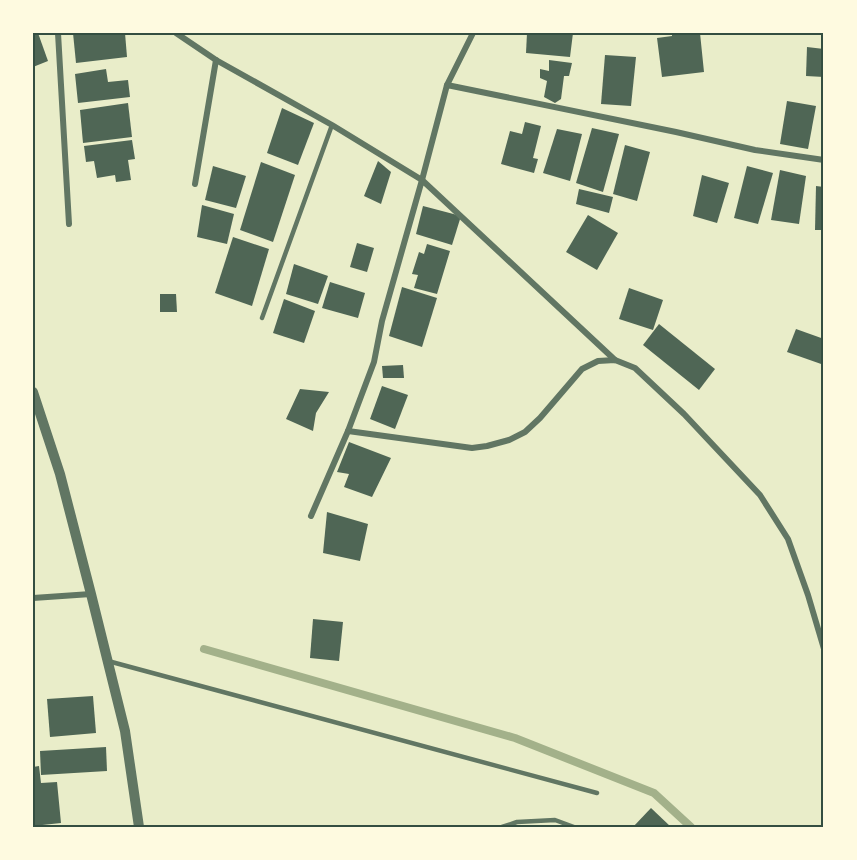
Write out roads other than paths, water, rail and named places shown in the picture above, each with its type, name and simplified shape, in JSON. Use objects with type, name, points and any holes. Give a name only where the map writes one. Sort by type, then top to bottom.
[{"type":"street","points":[[58,33],[69,224]]},
{"type":"street","points":[[176,33],[216,60],[332,125],[422,180],[615,360],[635,368],[684,414],[760,495],[788,539],[824,649]]},
{"type":"street","points":[[311,516],[348,431],[374,362],[382,321],[447,85],[473,33]]},
{"type":"street","points":[[195,184],[216,60]]},
{"type":"street","points":[[447,85],[755,150],[824,160]]},
{"type":"street","points":[[348,431],[472,448],[487,446],[509,440],[525,432],[582,369],[598,361],[615,360]]},
{"type":"street","points":[[33,392],[60,474],[92,594],[125,731],[139,827]]},
{"type":"street","points":[[33,598],[92,594]]},
{"type":"lane","points":[[262,318],[332,125]]},
{"type":"lane","points":[[108,661],[597,794]]},
{"type":"lane","points":[[502,827],[517,822],[555,819],[574,827]]},
{"type":"waterway","points":[[204,649],[515,738],[654,793],[691,827]]}]
